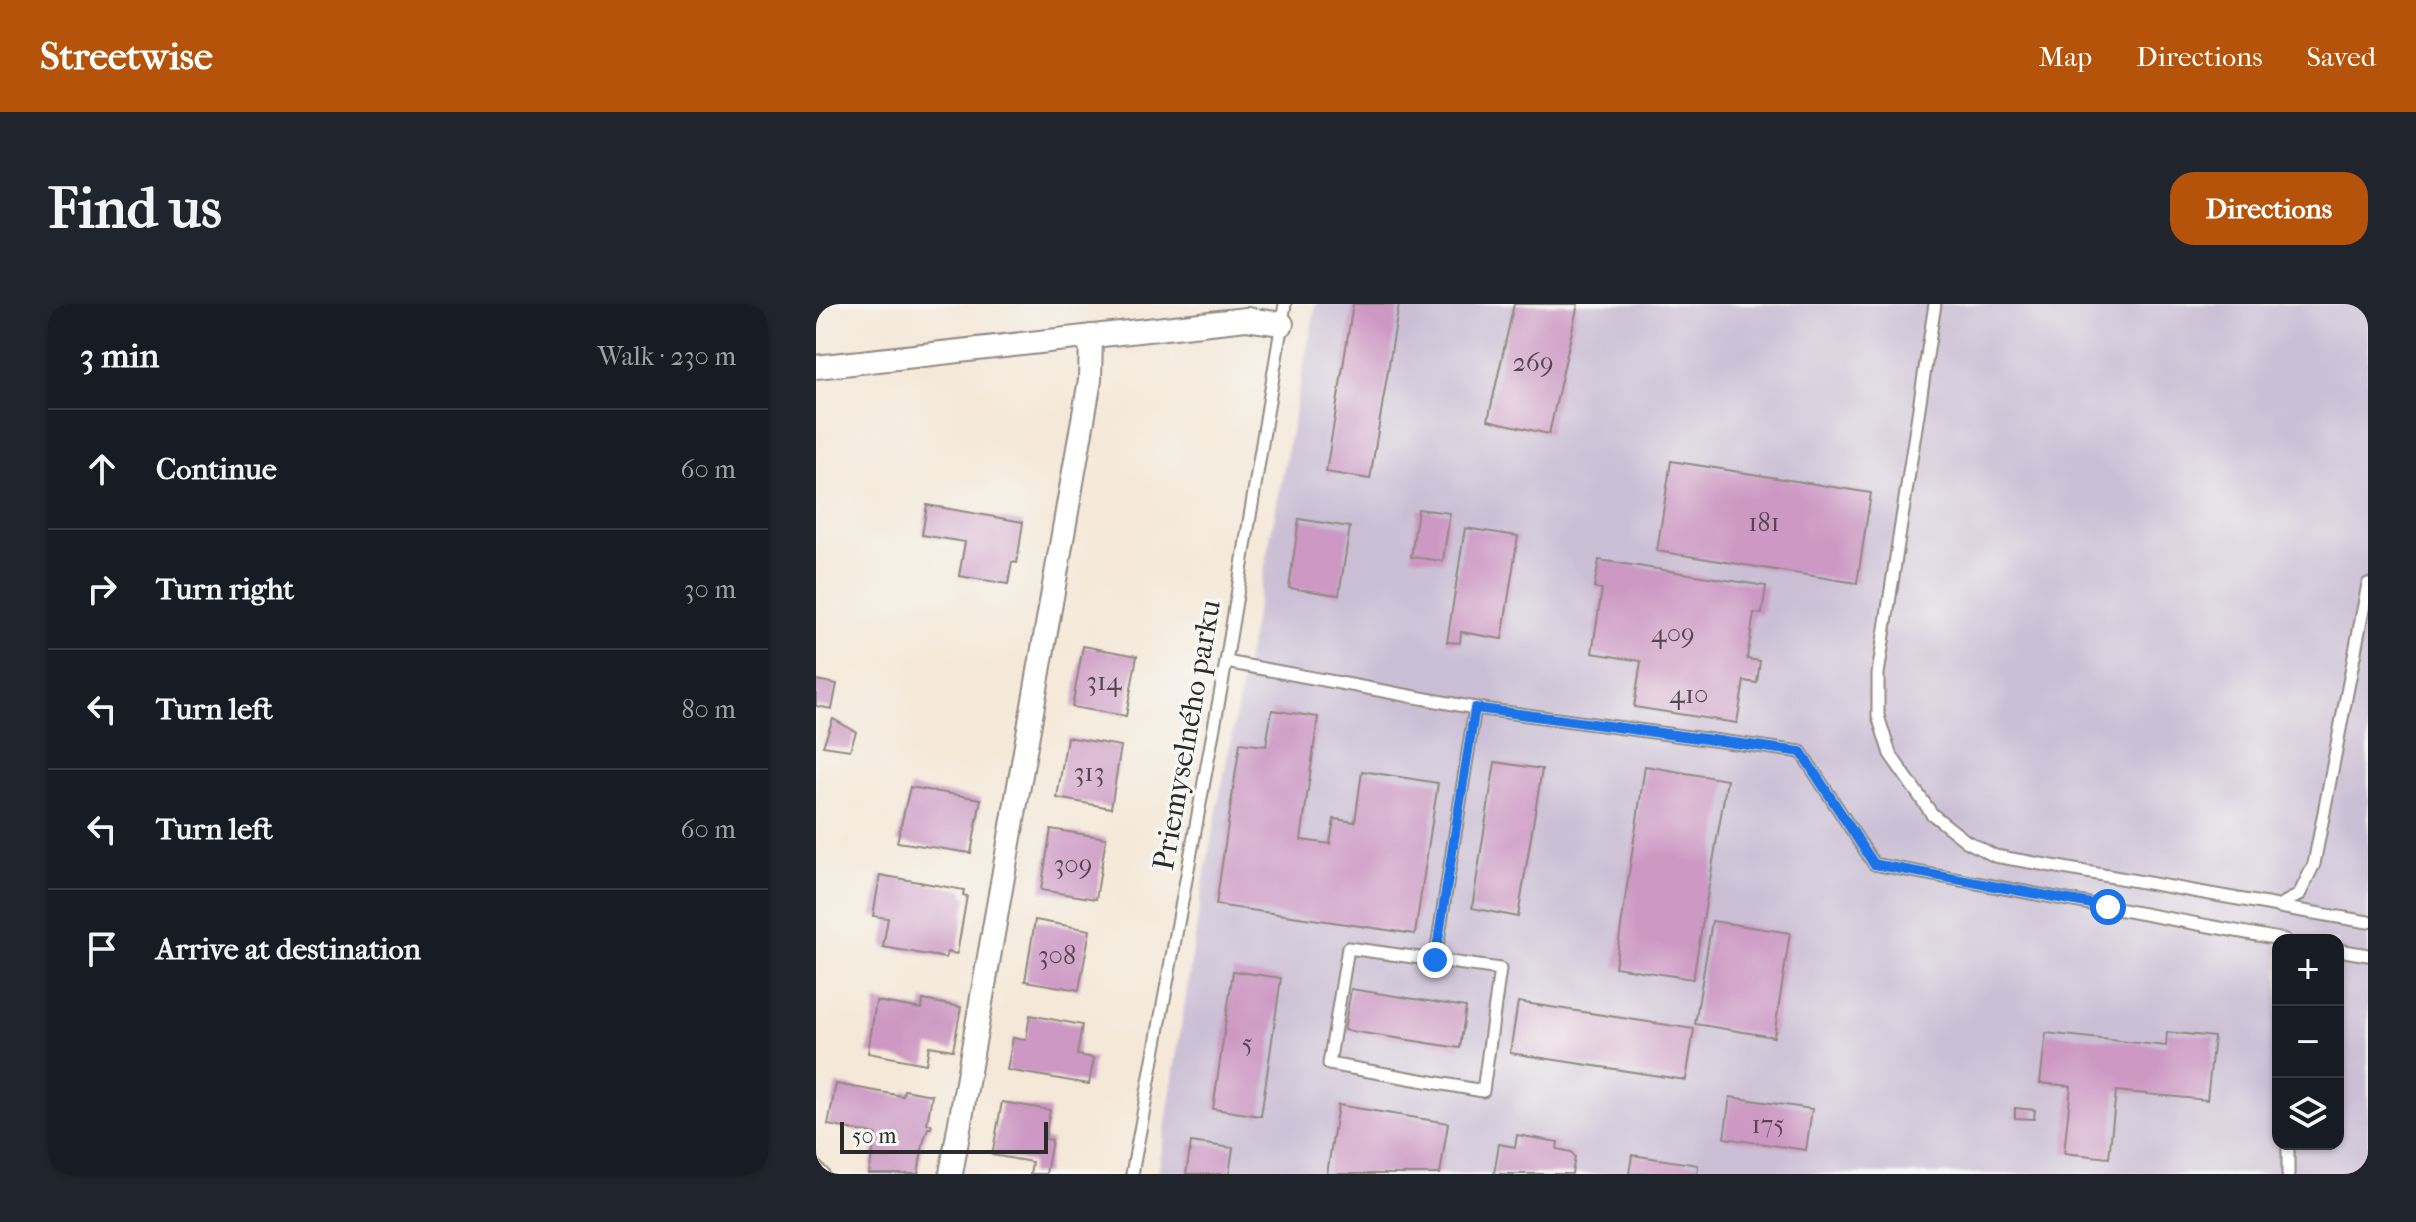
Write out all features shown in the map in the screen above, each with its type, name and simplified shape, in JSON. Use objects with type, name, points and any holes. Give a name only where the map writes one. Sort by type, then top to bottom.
[{"type":"street","points":[[816,367],[1283,314]]},
{"type":"street","points":[[951,1174],[1090,380],[1091,336]]},
{"type":"lane","points":[[1935,304],[1878,674],[1878,716],[1890,754],[1932,814],[1966,841],[1995,856],[2368,922]]},
{"type":"lane","name":"Priemyselného parku","points":[[1132,1174],[1226,662],[1283,314]]},
{"type":"lane","points":[[2278,906],[2299,895],[2314,864],[2368,584]]},
{"type":"lane","points":[[1226,662],[1475,708],[1801,752],[1874,864],[2272,938]]},
{"type":"lane","points":[[1435,960],[1475,708]]},
{"type":"lane","points":[[1348,948],[1435,960],[1500,969],[1483,1091],[1329,1064],[1348,948]]},
{"type":"lane","points":[[2344,951],[2368,955]]},
{"type":"lane","points":[[2288,1150],[2288,1174]]},
{"type":"lane","points":[[816,1167],[823,1174]]},
{"type":"shaded area","points":[[1316,304],[2368,304],[2368,1174],[1158,1174],[1206,867]]},
{"type":"building","points":[[1353,304],[1399,304],[1370,479],[1326,472]]},
{"type":"building","points":[[1514,304],[1578,304],[1549,434],[1488,420]]},
{"type":"building","points":[[1671,461],[1871,493],[1857,583],[1657,551]]},
{"type":"building","points":[[927,505],[1023,522],[1017,563],[1012,562],[1008,584],[959,576],[965,542],[922,535]]},
{"type":"building","points":[[1418,509],[1450,513],[1443,561],[1411,557]]},
{"type":"building","points":[[1299,519],[1350,527],[1339,595],[1289,588]]},
{"type":"building","points":[[1465,528],[1518,536],[1502,639],[1461,632],[1460,643],[1447,642]]},
{"type":"building","points":[[1599,560],[1766,586],[1762,614],[1754,613],[1747,659],[1760,661],[1757,683],[1744,681],[1737,723],[1634,707],[1641,661],[1592,653],[1602,589],[1594,588]]},
{"type":"building","points":[[1083,646],[1137,656],[1126,716],[1072,707]]},
{"type":"building","points":[[816,680],[837,684],[832,709],[816,706]]},
{"type":"building","points":[[1272,710],[1318,717],[1301,840],[1330,844],[1334,819],[1355,822],[1362,771],[1438,783],[1415,934],[1216,905],[1240,743],[1266,746]]},
{"type":"building","points":[[833,719],[856,732],[850,750],[823,746]]},
{"type":"building","points":[[1067,737],[1121,746],[1111,808],[1057,798]]},
{"type":"building","points":[[1495,762],[1542,769],[1518,917],[1472,908]]},
{"type":"building","points":[[1645,766],[1727,780],[1693,979],[1615,967]]},
{"type":"building","points":[[910,787],[981,799],[971,853],[897,842]]},
{"type":"building","points":[[1051,829],[1106,838],[1096,899],[1041,890]]},
{"type":"building","points":[[880,875],[964,890],[963,895],[967,896],[957,954],[947,952],[946,958],[883,947],[888,918],[873,916]]},
{"type":"building","points":[[1035,920],[1090,930],[1079,990],[1025,981]]},
{"type":"building","points":[[1712,921],[1790,933],[1774,1037],[1695,1024]]},
{"type":"building","points":[[1233,971],[1281,978],[1261,1116],[1213,1109]]},
{"type":"building","points":[[1351,989],[1466,1007],[1460,1048],[1344,1030]]},
{"type":"building","points":[[923,1000],[961,1007],[953,1050],[929,1046],[926,1064],[868,1053],[876,1001],[922,1009]]},
{"type":"building","points":[[1518,1002],[1694,1029],[1686,1080],[1510,1053]]},
{"type":"building","points":[[1030,1015],[1082,1025],[1077,1055],[1094,1058],[1089,1084],[1007,1070],[1013,1038],[1026,1040]]},
{"type":"building","points":[[2167,1032],[2214,1037],[2207,1100],[2116,1091],[2109,1158],[2064,1153],[2071,1086],[2040,1083],[2046,1033],[2166,1046]]},
{"type":"building","points":[[836,1084],[903,1096],[904,1090],[932,1095],[927,1124],[932,1125],[923,1144],[918,1174],[869,1174],[876,1134],[828,1125]]},
{"type":"building","points":[[1730,1097],[1812,1109],[1806,1150],[1724,1138]]},
{"type":"building","points":[[1002,1102],[1050,1110],[1045,1139],[1052,1140],[1046,1174],[1030,1174],[1032,1162],[992,1155]]},
{"type":"building","points":[[1338,1105],[1448,1123],[1440,1174],[1327,1174]]},
{"type":"building","points":[[2015,1108],[2035,1110],[2034,1119],[2015,1118]]},
{"type":"building","points":[[1517,1135],[1558,1142],[1557,1149],[1571,1152],[1575,1157],[1572,1174],[1494,1174],[1499,1144],[1515,1147]]},
{"type":"building","points":[[1191,1142],[1233,1148],[1229,1174],[1186,1174]]},
{"type":"building","points":[[1632,1155],[1698,1165],[1697,1174],[1629,1174]]},
{"type":"route","points":[[1435,960],[1475,708],[1801,752],[1874,864],[2108,907]]}]
